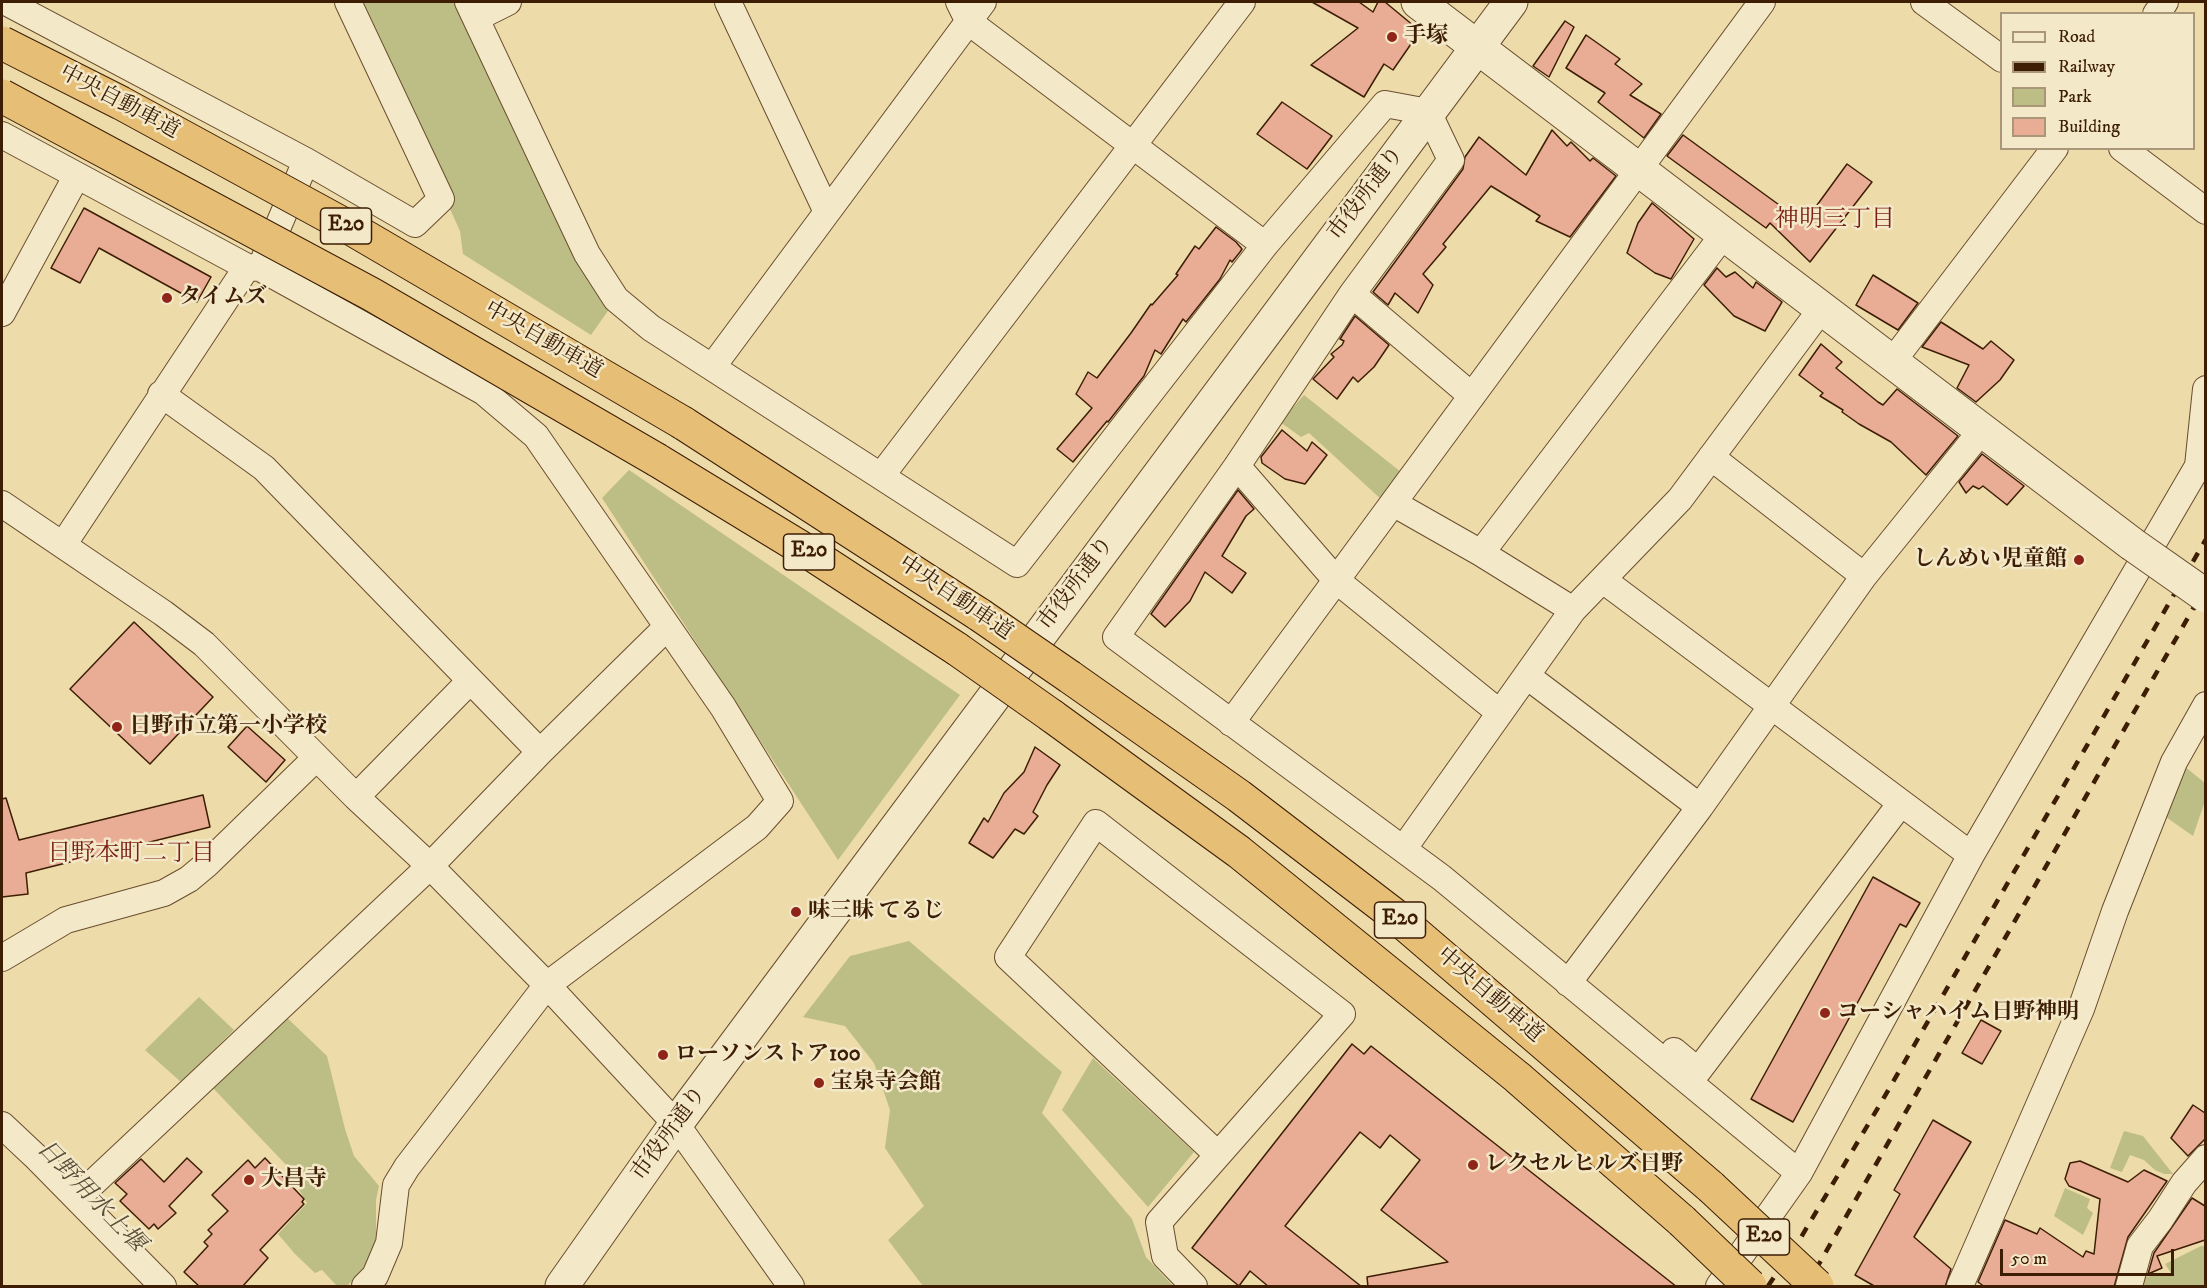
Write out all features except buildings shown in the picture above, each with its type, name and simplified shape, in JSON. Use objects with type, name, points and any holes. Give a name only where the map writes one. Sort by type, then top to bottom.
[{"type":"highway","name":"中央自動車道","points":[[2,43],[121,103],[352,229],[683,423],[980,615],[1239,796],[1393,914],[1711,1187],[1817,1287]]},
{"type":"highway","name":"中央自動車道","points":[[2,96],[371,294],[657,460],[813,555],[957,650],[1052,716],[1248,859],[1517,1077],[1682,1221],[1750,1287]]},
{"type":"street","points":[[6,2],[306,161],[415,224],[441,200],[348,2]]},
{"type":"street","points":[[508,2],[472,10],[587,254],[616,299],[651,328],[1017,564],[1265,245],[1385,104],[1428,112],[1451,160],[1352,294],[1237,466],[1116,637],[1404,848],[1799,1173]]},
{"type":"street","points":[[728,2],[827,212]]},
{"type":"street","points":[[881,476],[1242,2]]},
{"type":"street","points":[[1418,2],[2132,544],[2205,596]]},
{"type":"street","name":"市役所通り","points":[[565,1285],[676,1124],[1511,2]]},
{"type":"street","points":[[1231,723],[1762,2]]},
{"type":"street","points":[[1924,2],[2000,58]]},
{"type":"street","points":[[713,366],[827,212],[970,8],[1132,146],[1265,245]]},
{"type":"street","points":[[2,135],[76,177],[254,268],[484,392],[536,436],[723,707],[780,801],[757,827],[547,985],[396,1185],[389,1243],[375,1276],[365,1287]]},
{"type":"street","points":[[1893,362],[2053,150]]},
{"type":"street","points":[[2125,150],[2205,211]]},
{"type":"street","points":[[63,545],[161,394],[254,268],[306,161]]},
{"type":"street","points":[[3,308],[76,177]]},
{"type":"street","points":[[1481,553],[1724,234]]},
{"type":"street","points":[[1352,294],[1472,396]]},
{"type":"street","points":[[1404,848],[1573,610],[1680,499],[1822,308]]},
{"type":"street","points":[[1719,1287],[1799,1173],[1971,855],[2198,466],[2205,389]]},
{"type":"street","points":[[161,394],[264,468],[540,752]]},
{"type":"street","points":[[1568,983],[1700,807],[1864,576],[1982,430]]},
{"type":"street","points":[[1711,458],[1864,576]]},
{"type":"street","points":[[1237,466],[1336,580],[1500,713]]},
{"type":"street","points":[[1393,503],[1481,553],[1573,610]]},
{"type":"street","points":[[2,504],[164,613],[204,644],[316,758],[430,866],[547,985],[676,1124],[778,1281]]},
{"type":"street","points":[[1603,580],[1971,855]]},
{"type":"street","points":[[77,1198],[430,866],[540,752],[667,627]]},
{"type":"street","points":[[1527,676],[1700,807]]},
{"type":"street","points":[[356,797],[470,681]]},
{"type":"street","points":[[1960,1287],[2081,1009],[2115,911],[2174,762],[2205,705]]},
{"type":"street","points":[[2,958],[66,920],[164,893],[189,879],[316,758]]},
{"type":"street","points":[[1568,983],[1599,988],[1698,1071],[1901,803]]},
{"type":"street","points":[[1194,1287],[1165,1257],[1159,1222],[1342,1014],[1096,823],[1008,957],[1217,1154]]},
{"type":"street","points":[[2,1125],[163,1287]]},
{"type":"street","points":[[2129,1287],[2140,1246],[2184,1183],[2205,1158]]},
{"type":"green space","points":[[356,2],[455,2],[561,225],[610,308],[591,335],[463,254],[460,231]]},
{"type":"green space","points":[[1304,395],[1401,472],[1382,500],[1309,433],[1301,437],[1280,422]]},
{"type":"green space","points":[[629,470],[960,695],[838,860],[602,498]]},
{"type":"green space","points":[[2184,766],[2205,783],[2205,801],[2193,836],[2163,815]]},
{"type":"green space","points":[[909,941],[1062,1072],[1042,1113],[1132,1219],[1146,1257],[1173,1286],[923,1286],[888,1240],[924,1206],[885,1148],[890,1110],[874,1063],[845,1026],[803,1017],[850,956]]},
{"type":"green space","points":[[199,997],[234,1030],[181,1082],[145,1050]]},
{"type":"green space","points":[[282,1013],[327,1056],[354,1156],[379,1186],[376,1200],[376,1236],[372,1256],[347,1286],[337,1286],[322,1270],[315,1273],[278,1234],[307,1203],[288,1172],[290,1169],[210,1085]]},
{"type":"green space","points":[[1093,1058],[1194,1152],[1148,1207],[1062,1110]]},
{"type":"green space","points":[[2124,1131],[2143,1136],[2173,1174],[2164,1174],[2155,1170],[2144,1160],[2130,1155],[2122,1172],[2110,1168]]},
{"type":"green space","points":[[2065,1188],[2090,1199],[2087,1208],[2093,1213],[2083,1235],[2054,1216]]},
{"type":"green space","points":[[2205,1246],[2205,1286],[2135,1286],[2138,1278],[2171,1273],[2165,1264]]},
{"type":"railway","points":[[1768,1286],[1800,1239],[1882,1101],[2206,539]]},
{"type":"railway","points":[[1804,1286],[1819,1264],[2206,586]]},
{"type":"place","name":"手塚","points":[[1392,37]]},
{"type":"place","name":"タイムズ","points":[[167,298]]},
{"type":"place","name":"しんめい児童館","points":[[2079,560]]},
{"type":"place","name":"日野市立第一小学校","points":[[117,727]]},
{"type":"place","name":"味三昧 てるじ","points":[[796,912]]},
{"type":"place","name":"コーシャハイム日野神明","points":[[1825,1013]]},
{"type":"place","name":"ローソンストア100","points":[[663,1055]]},
{"type":"place","name":"宝泉寺会館","points":[[819,1083]]},
{"type":"place","name":"レクセルヒルズ日野","points":[[1473,1165]]},
{"type":"place","name":"大昌寺","points":[[249,1180]]},
{"type":"district","name":"神明三丁目","points":[[1835,221]]},
{"type":"district","name":"日野本町二丁目","points":[[131,855]]},
{"type":"water label","name":"日野用水上堰","points":[[90,1197]]}]
